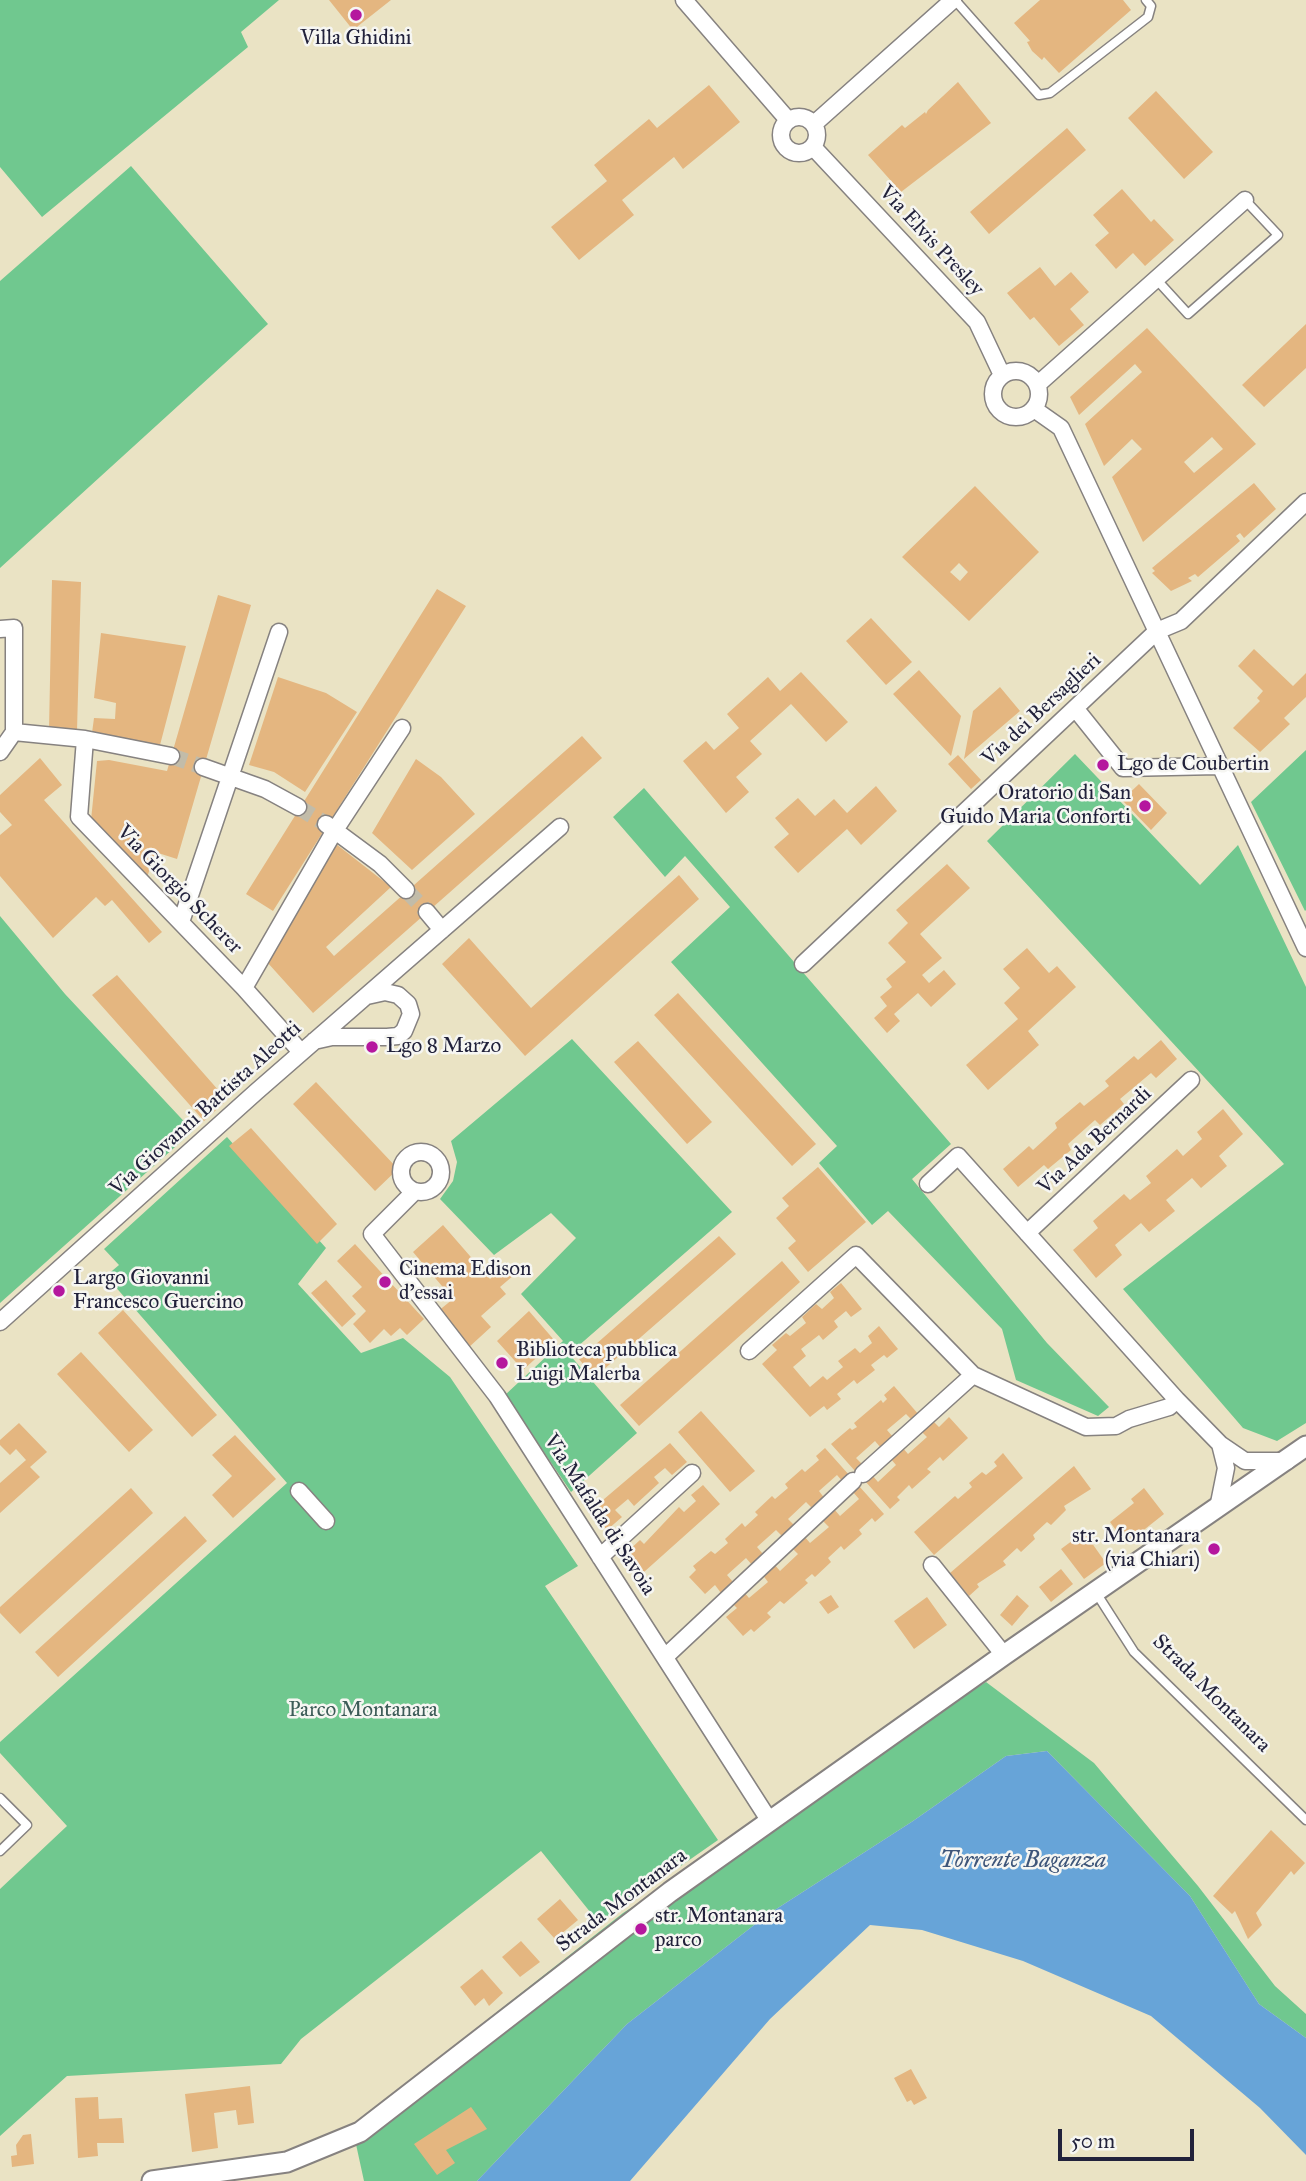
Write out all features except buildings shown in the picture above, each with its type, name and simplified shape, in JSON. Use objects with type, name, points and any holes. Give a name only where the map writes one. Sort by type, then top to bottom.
[{"type":"street","points":[[684,0],[788,120]]},
{"type":"street","points":[[814,124],[954,0]]},
{"type":"street","points":[[805,117],[814,124],[818,135],[813,147],[803,153],[786,148],[781,130],[788,120],[805,117]]},
{"type":"street","name":"Via Elvis Presley","points":[[813,147],[977,322],[1002,375]]},
{"type":"street","points":[[1037,385],[1245,200]]},
{"type":"street","points":[[1022,371],[1037,385],[1039,397],[1034,408],[1021,417],[1005,415],[995,404],[993,388],[1002,375],[1022,371]]},
{"type":"street","points":[[1034,408],[1061,428],[1306,948]]},
{"type":"street","name":"Via dei Bersaglieri","points":[[803,964],[1157,631],[1181,621],[1306,502]]},
{"type":"street","points":[[0,629],[14,628],[15,732],[0,752]]},
{"type":"street","points":[[181,922],[279,632]]},
{"type":"street","points":[[1075,708],[1123,768],[1218,766]]},
{"type":"street","points":[[244,988],[331,827],[402,728]]},
{"type":"street","points":[[15,732],[85,739],[171,756]]},
{"type":"street","name":"Via Giorgio Scherer","points":[[85,739],[79,817],[244,988],[307,1047]]},
{"type":"street","points":[[203,767],[265,789],[298,807]]},
{"type":"street","points":[[331,827],[406,890]]},
{"type":"street","name":"Via Giovanni Battista Aleotti","points":[[0,1322],[307,1047],[560,827]]},
{"type":"street","points":[[427,912],[443,930]]},
{"type":"street","points":[[307,1047],[332,1037],[387,1037],[398,1036],[404,1031],[411,1014],[408,1004],[398,995],[385,992],[364,997]]},
{"type":"street","name":"Via Ada Bernardi","points":[[1027,1233],[1191,1080]]},
{"type":"street","points":[[928,1184],[958,1156],[1177,1400],[1220,1444],[1245,1461],[1287,1461]]},
{"type":"street","name":"Via Mafalda di Savoia","points":[[415,1191],[372,1234],[497,1396],[769,1820]]},
{"type":"street","points":[[749,1351],[856,1255],[973,1375],[1086,1427],[1116,1426],[1129,1419],[1169,1407],[1177,1400]]},
{"type":"street","points":[[665,1657],[973,1375]]},
{"type":"street","points":[[1219,1508],[1226,1468],[1220,1444]]},
{"type":"street","name":"Strada Montanara","points":[[152,2181],[287,2162],[360,2132],[670,1892],[769,1820],[1095,1591],[1306,1447]]},
{"type":"street","points":[[1245,1461],[1250,1486]]},
{"type":"street","points":[[1226,1468],[1250,1486]]},
{"type":"street","points":[[600,1557],[692,1473]]},
{"type":"street","points":[[299,1491],[326,1521]]},
{"type":"street","points":[[932,1565],[1003,1655]]},
{"type":"lane","points":[[954,0],[1039,95],[1050,93],[1148,18],[1151,6],[1146,0]]},
{"type":"lane","points":[[1156,279],[1188,314],[1278,235],[1245,200]]},
{"type":"lane","name":"Strada Montanara","points":[[1095,1591],[1134,1652],[1306,1820]]},
{"type":"lane","points":[[0,1798],[27,1825],[0,1851]]},
{"type":"green space","points":[[0,0],[279,0],[241,32],[248,47],[42,217],[0,167]]},
{"type":"green space","points":[[131,166],[268,324],[0,568],[0,281]]},
{"type":"green space","points":[[1306,750],[1306,910],[1305,911],[1251,802]]},
{"type":"green space","points":[[1075,754],[1200,885],[1238,845],[1306,987],[1306,1423],[1277,1441],[1243,1428],[1123,1289],[1284,1164],[987,841]]},
{"type":"green space","points":[[644,788],[951,1144],[912,1179],[1047,1343],[1109,1407],[1098,1416],[1016,1380],[1002,1329],[888,1211],[872,1225],[819,1163],[837,1146],[671,962],[730,907],[685,856],[665,877],[613,817]]},
{"type":"green space","points":[[0,916],[65,994],[193,1131],[0,1303]]},
{"type":"green space","points":[[572,1039],[732,1212],[569,1354],[637,1433],[571,1492],[505,1395],[563,1341],[521,1294],[576,1238],[551,1213],[494,1255],[440,1199],[453,1181],[457,1162],[451,1141]]},
{"type":"green space","name":"Parco Montanara","points":[[227,1137],[326,1248],[298,1284],[361,1353],[403,1338],[450,1377],[578,1566],[545,1586],[718,1840],[599,1923],[541,1851],[301,2039],[281,2064],[67,2076],[0,2136],[0,1889],[67,1826],[0,1753],[0,1742],[287,1483],[106,1276],[119,1265],[104,1249]]},
{"type":"green space","points":[[986,1682],[1094,1763],[1198,1886],[1275,1986],[1306,2014],[1306,2038],[1259,2004],[1190,1896],[1047,1751],[1006,1756],[913,1821],[767,1915],[627,2024],[477,2181],[364,2181],[352,2126],[623,1913]]},
{"type":"water","name":"Torrente Baganza","points":[[1047,1751],[1190,1896],[1259,2004],[1306,2038],[1306,2155],[1260,2108],[1151,2016],[1023,1961],[922,1930],[870,1925],[770,2019],[630,2181],[477,2181],[627,2024],[767,1915],[913,1821],[1006,1756]]},
{"type":"tunnel","points":[[171,756],[203,767]]},
{"type":"tunnel","points":[[298,807],[326,824]]},
{"type":"tunnel","points":[[406,890],[427,912]]},
{"type":"place","name":"Villa Ghidini","points":[[356,15]]},
{"type":"place","name":"Lgo de Coubertin","points":[[1103,765]]},
{"type":"place","name":"Oratorio di San Guido Maria Conforti","points":[[1145,806]]},
{"type":"place","name":"Lgo 8 Marzo","points":[[372,1047]]},
{"type":"place","name":"Cinema Edison d'essai","points":[[385,1282]]},
{"type":"place","name":"Largo Giovanni Francesco Guercino","points":[[59,1291]]},
{"type":"place","name":"Biblioteca pubblica Luigi Malerba","points":[[502,1363]]},
{"type":"place","name":"str. Montanara (via Chiari)","points":[[1214,1549]]},
{"type":"place","name":"str. Montanara parco","points":[[641,1929]]}]
